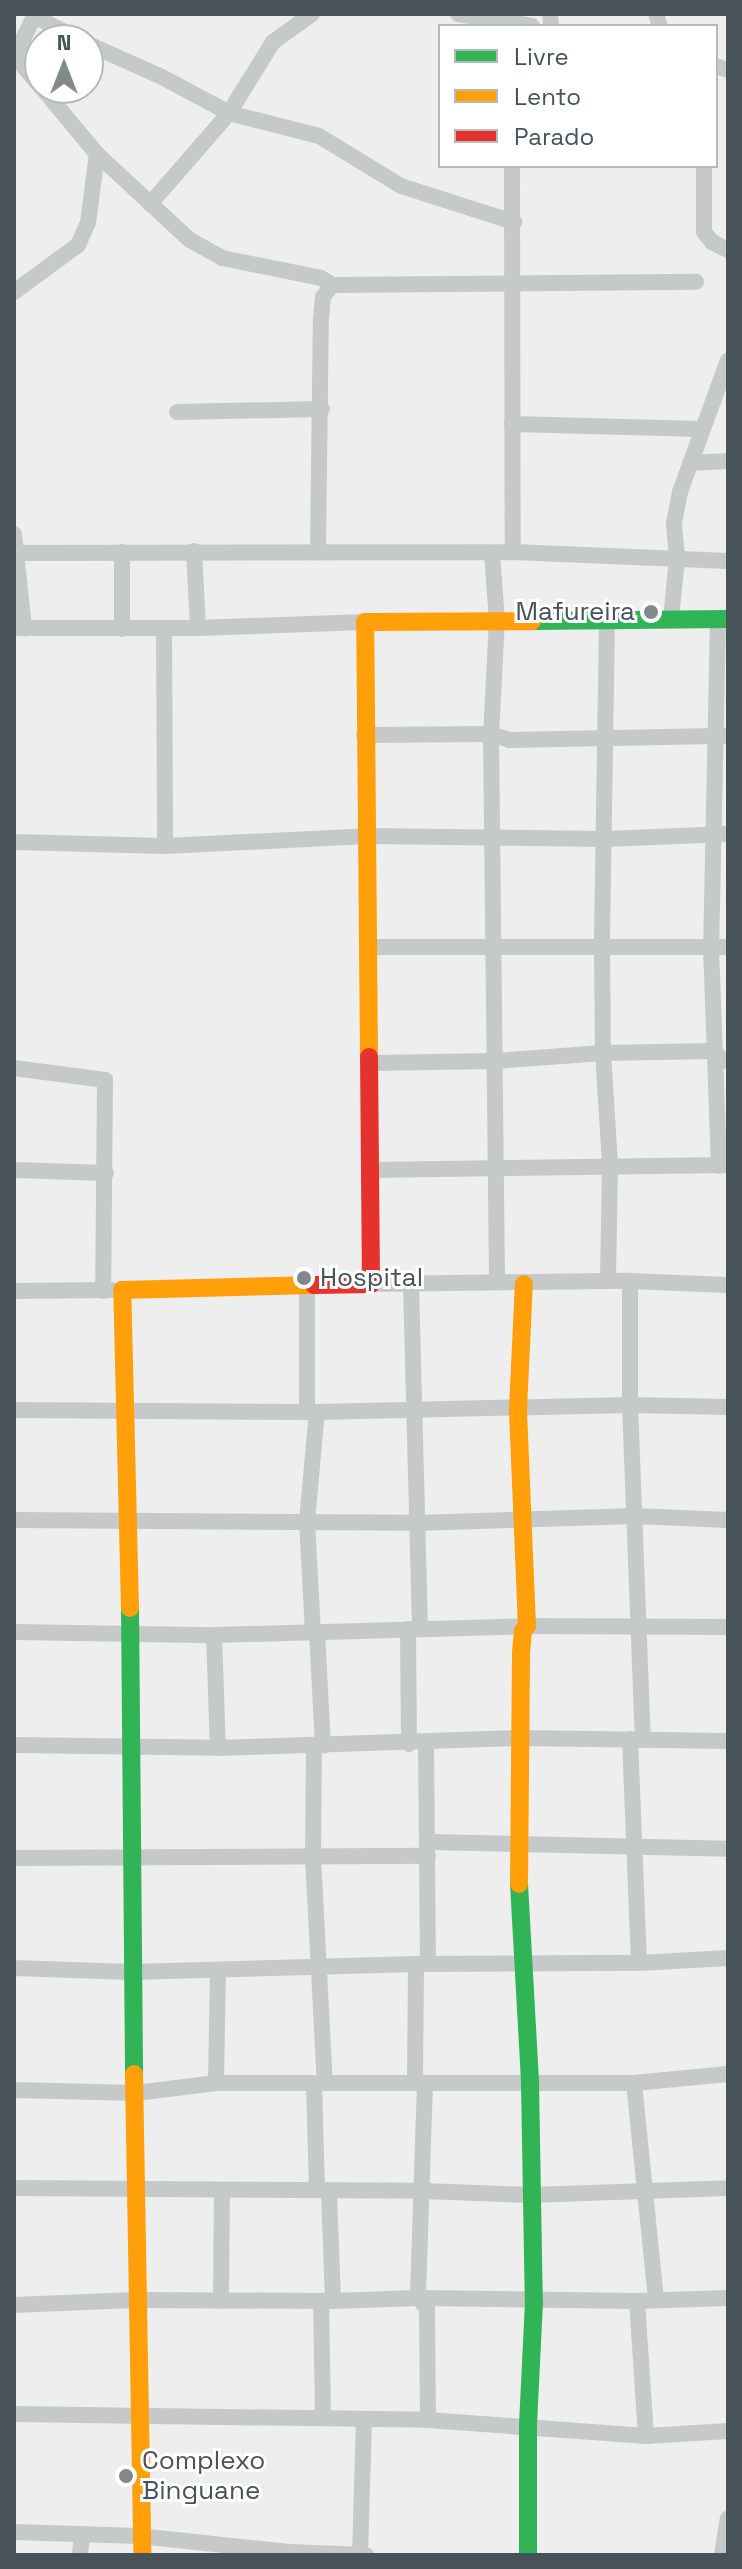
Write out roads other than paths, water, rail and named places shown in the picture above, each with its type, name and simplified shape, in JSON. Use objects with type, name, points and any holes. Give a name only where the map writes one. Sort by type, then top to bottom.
[{"type":"street","points":[[150,204],[229,113],[273,42],[312,14]]},
{"type":"street","points":[[458,14],[520,24]]},
{"type":"street","points":[[15,56],[34,15]]},
{"type":"street","points":[[104,51],[162,77],[229,113],[319,136],[401,186],[514,222]]},
{"type":"street","points":[[55,104],[97,154],[150,204],[190,240],[222,258],[321,278],[332,285],[510,281],[696,282]]},
{"type":"street","points":[[14,292],[78,245],[88,223],[97,154]]},
{"type":"street","points":[[512,168],[513,552]]},
{"type":"street","points":[[704,168],[704,232],[712,242],[728,250]]},
{"type":"street","points":[[318,551],[321,319],[323,297],[332,285]]},
{"type":"street","points":[[671,619],[677,558],[674,523],[680,492],[728,360]]},
{"type":"street","points":[[177,412],[322,409]]},
{"type":"street","points":[[512,424],[701,429]]},
{"type":"street","points":[[690,463],[728,461]]},
{"type":"street","points":[[14,534],[18,553],[19,628],[723,619],[720,947],[724,1165],[371,1170]]},
{"type":"street","points":[[194,551],[198,628]]},
{"type":"street","points":[[122,552],[122,629]]},
{"type":"street","points":[[18,553],[513,552],[728,561]]},
{"type":"street","points":[[492,554],[497,620],[491,734],[496,948],[497,1282]]},
{"type":"street","points":[[607,620],[602,947],[603,1053],[610,1165],[608,1281]]},
{"type":"street","points":[[365,622],[364,735],[372,1063],[371,1284]]},
{"type":"street","points":[[164,628],[165,846]]},
{"type":"street","points":[[364,735],[491,734],[510,740],[722,736]]},
{"type":"street","points":[[14,842],[165,846],[367,836],[606,839],[720,835]]},
{"type":"street","points":[[370,947],[720,947]]},
{"type":"street","points":[[372,1063],[495,1061],[603,1053],[721,1056]]},
{"type":"street","points":[[14,1068],[105,1080],[112,1290],[126,1409],[129,1521],[131,1972],[136,2093],[135,2300],[140,2546]]},
{"type":"street","points":[[14,1170],[106,1173]]},
{"type":"street","points":[[14,1291],[608,1281],[728,1285]]},
{"type":"street","points":[[630,1281],[630,1405],[637,1625],[635,1847],[639,1963]]},
{"type":"street","points":[[307,1284],[312,1411],[307,1521],[315,1632],[318,1746],[313,1857],[327,2301],[323,2418]]},
{"type":"street","points":[[411,1284],[414,1628],[418,1743],[428,1849],[422,1964],[422,2191],[417,2232],[418,2298],[427,2308],[428,2420]]},
{"type":"street","points":[[524,1284],[518,1409],[527,1626],[523,1631],[521,1653],[517,1844],[521,1963],[530,2083],[534,2302],[528,2426],[528,2555]]},
{"type":"street","points":[[14,1410],[312,1411],[630,1405],[728,1407]]},
{"type":"street","points":[[14,1520],[415,1523],[635,1516],[728,1520]]},
{"type":"street","points":[[14,1632],[128,1631],[214,1635],[527,1626],[728,1627]]},
{"type":"street","points":[[214,1635],[218,1748]]},
{"type":"street","points":[[14,1745],[218,1748],[518,1738],[728,1741]]},
{"type":"street","points":[[14,1858],[313,1857],[517,1844],[728,1849]]},
{"type":"street","points":[[14,1968],[131,1972],[422,1964],[639,1963],[728,1958]]},
{"type":"street","points":[[216,2083],[218,1970]]},
{"type":"street","points":[[14,2090],[136,2093],[216,2083],[634,2083],[728,2074]]},
{"type":"street","points":[[634,2083],[656,2300]]},
{"type":"street","points":[[14,2188],[422,2191],[531,2195],[728,2188]]},
{"type":"street","points":[[221,2301],[222,2191]]},
{"type":"street","points":[[14,2305],[135,2300],[418,2298],[534,2302],[728,2298]]},
{"type":"street","points":[[637,2301],[646,2436]]},
{"type":"street","points":[[14,2414],[428,2420],[646,2436],[728,2431]]},
{"type":"street","points":[[360,2555],[364,2420]]},
{"type":"street","points":[[722,2555],[728,2518]]},
{"type":"street","points":[[14,2532],[82,2534],[140,2546],[366,2555]]},
{"type":"street","points":[[80,2555],[82,2534]]},
{"type":"place","name":"Mafureira","points":[[651,612]]},
{"type":"place","name":"Hospital","points":[[304,1278]]},
{"type":"place","name":"Complexo Binguane","points":[[126,2476]]}]
